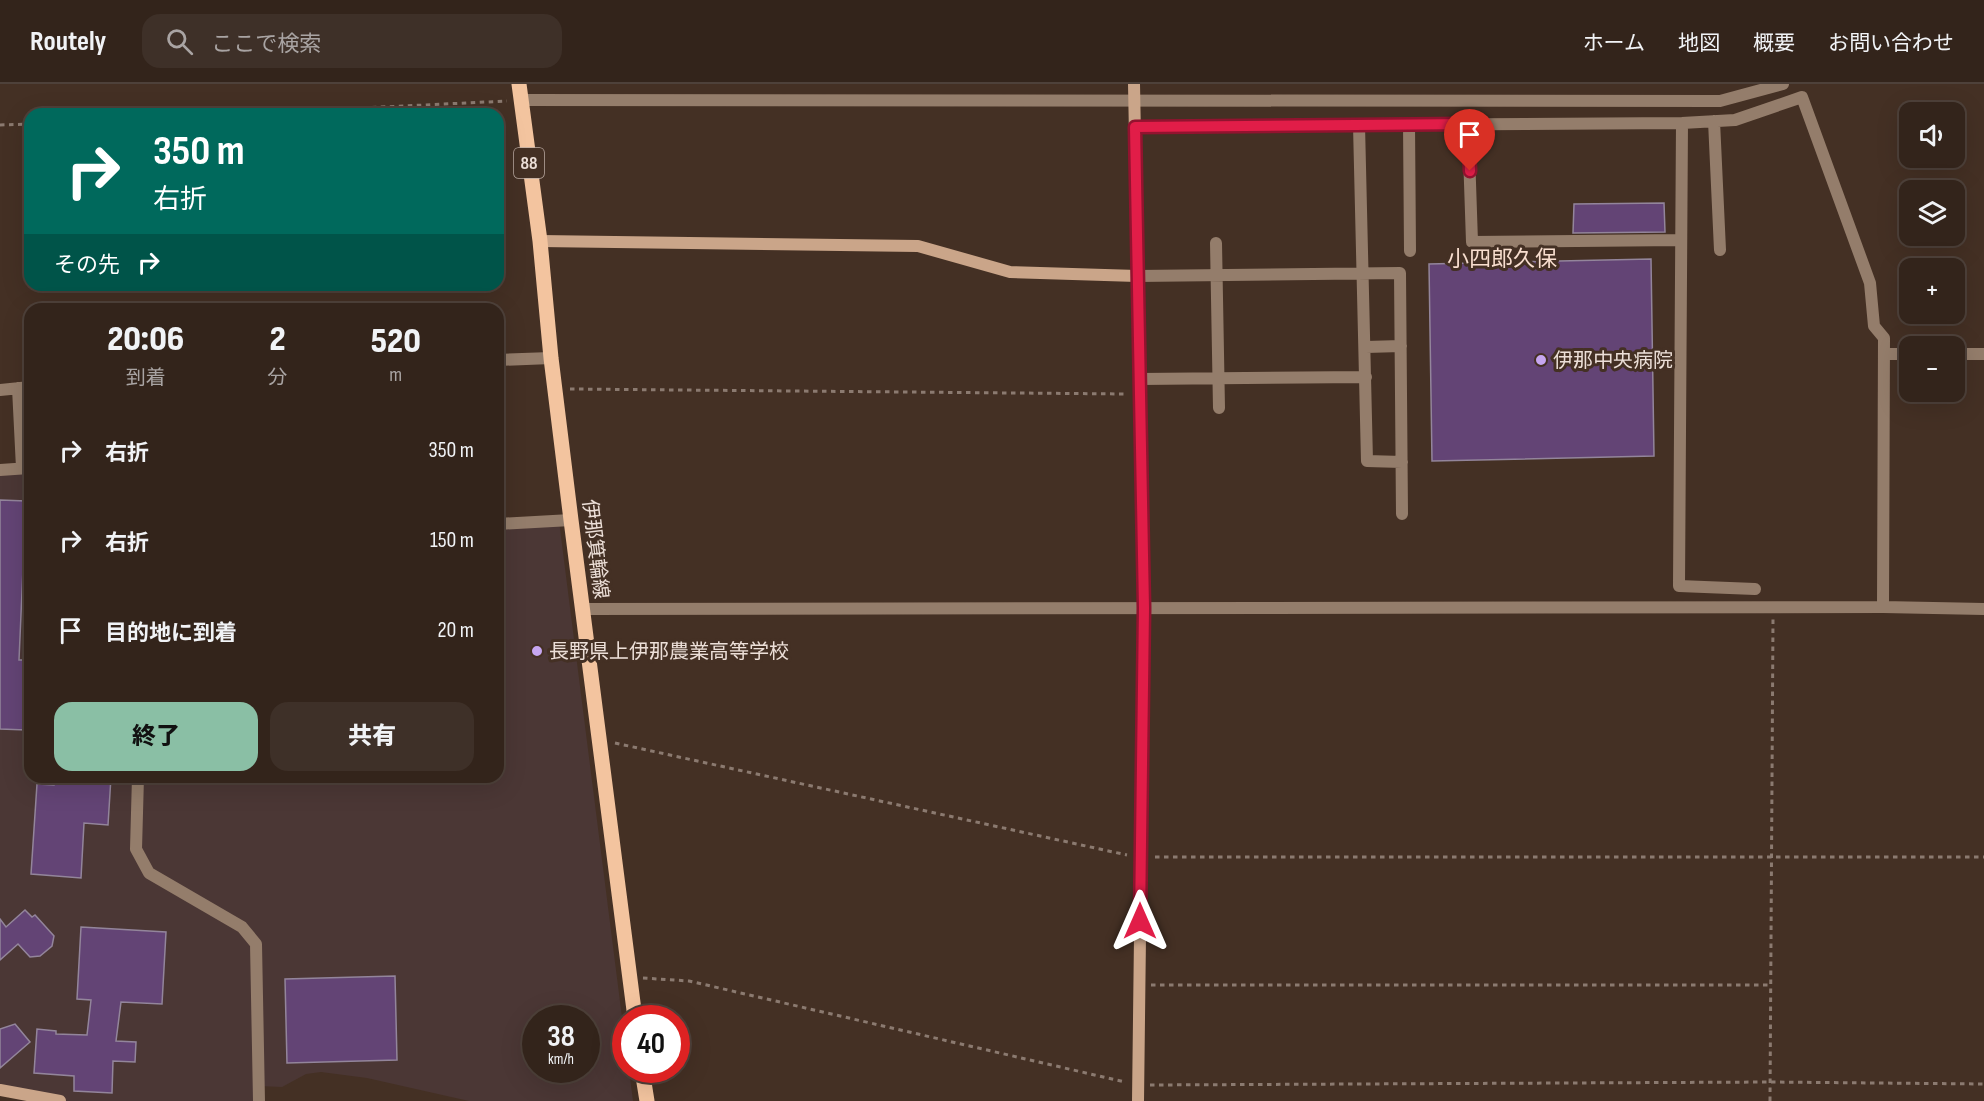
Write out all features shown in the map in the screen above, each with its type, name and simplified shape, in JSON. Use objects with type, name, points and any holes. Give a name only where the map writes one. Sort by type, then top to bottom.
[{"type":"main road","name":"伊那箕輪線","points":[[519,84],[540,241],[551,358],[598,740],[633,1005]]},
{"type":"main road","points":[[644,1083],[647,1101]]},
{"type":"street","points":[[1134,84],[1144,608],[1138,1101]]},
{"type":"street","points":[[521,100],[1720,101],[1783,84]]},
{"type":"street","points":[[1135,127],[1682,123],[1734,120],[1802,97],[1870,283],[1874,326],[1884,338],[1883,607]]},
{"type":"street","points":[[1714,121],[1720,250]]},
{"type":"street","points":[[1682,123],[1679,586],[1755,589]]},
{"type":"street","points":[[1409,124],[1410,251]]},
{"type":"street","points":[[1468,124],[1472,242],[1681,240]]},
{"type":"street","points":[[1359,125],[1365,275],[1367,461],[1402,462]]},
{"type":"street","points":[[540,241],[918,246],[1010,272],[1137,276],[1400,273],[1402,514]]},
{"type":"street","points":[[1216,243],[1219,408]]},
{"type":"street","points":[[1366,347],[1401,346]]},
{"type":"street","points":[[1884,354],[1899,354]]},
{"type":"street","points":[[1965,354],[1984,354]]},
{"type":"street","points":[[504,360],[551,358]]},
{"type":"street","points":[[1140,379],[1366,377]]},
{"type":"street","points":[[0,390],[24,388]]},
{"type":"street","points":[[0,470],[24,468]]},
{"type":"street","points":[[504,524],[571,520]]},
{"type":"street","points":[[583,609],[1773,609],[1883,607],[1984,609]]},
{"type":"street","points":[[138,783],[136,849],[149,873],[242,927],[256,944],[259,1101]]},
{"type":"street","points":[[0,1090],[60,1101]]},
{"type":"path","points":[[359,108],[521,100]]},
{"type":"path","points":[[0,125],[24,124]]},
{"type":"path","points":[[556,389],[1141,394]]},
{"type":"path","points":[[1770,1101],[1773,609]]},
{"type":"path","points":[[598,740],[1140,857],[1984,857]]},
{"type":"path","points":[[629,977],[688,981],[1138,1085],[1770,1082],[1984,1084]]},
{"type":"path","points":[[1140,985],[1770,985]]},
{"type":"shaded area","name":"長野県上伊那農業高等学校","points":[[18,388],[24,388],[24,783],[504,783],[504,524],[559,521],[620,1005],[612,1005],[612,1083],[631,1083],[633,1101],[469,1101],[367,1078],[321,1072],[306,1074],[282,1087],[259,1086],[259,1101],[60,1101],[0,1090],[0,470],[22,468]]},
{"type":"building","points":[[1664,203],[1665,232],[1573,233],[1574,204]]},
{"type":"building","name":"伊那中央病院","points":[[1651,259],[1654,456],[1432,461],[1429,264]]},
{"type":"building","points":[[0,500],[24,501],[19,660],[24,660],[24,730],[0,729]]},
{"type":"building","points":[[54,783],[111,783],[108,825],[84,823],[81,878],[31,874],[37,784],[54,785]]},
{"type":"building","points":[[25,910],[32,917],[35,915],[54,936],[52,946],[40,956],[30,957],[18,944],[0,960],[0,919],[6,927]]},
{"type":"building","points":[[81,927],[166,932],[162,1004],[121,1002],[116,1041],[136,1042],[135,1062],[113,1061],[112,1093],[74,1091],[74,1076],[34,1073],[37,1029],[56,1031],[56,1034],[87,1035],[91,1000],[77,999]]},
{"type":"building","points":[[395,976],[397,1060],[287,1063],[285,979]]},
{"type":"building","points":[[15,1024],[30,1042],[0,1068],[0,1029]]},
{"type":"place","name":"伊那中央病院","points":[[1541,360]]},
{"type":"place","name":"長野県上伊那農業高等学校","points":[[537,651]]},
{"type":"district","name":"小四郎久保","points":[[1502,258]]},
{"type":"route","points":[[1140,921],[1144,608],[1135,127],[1468,124],[1470,171]]}]
